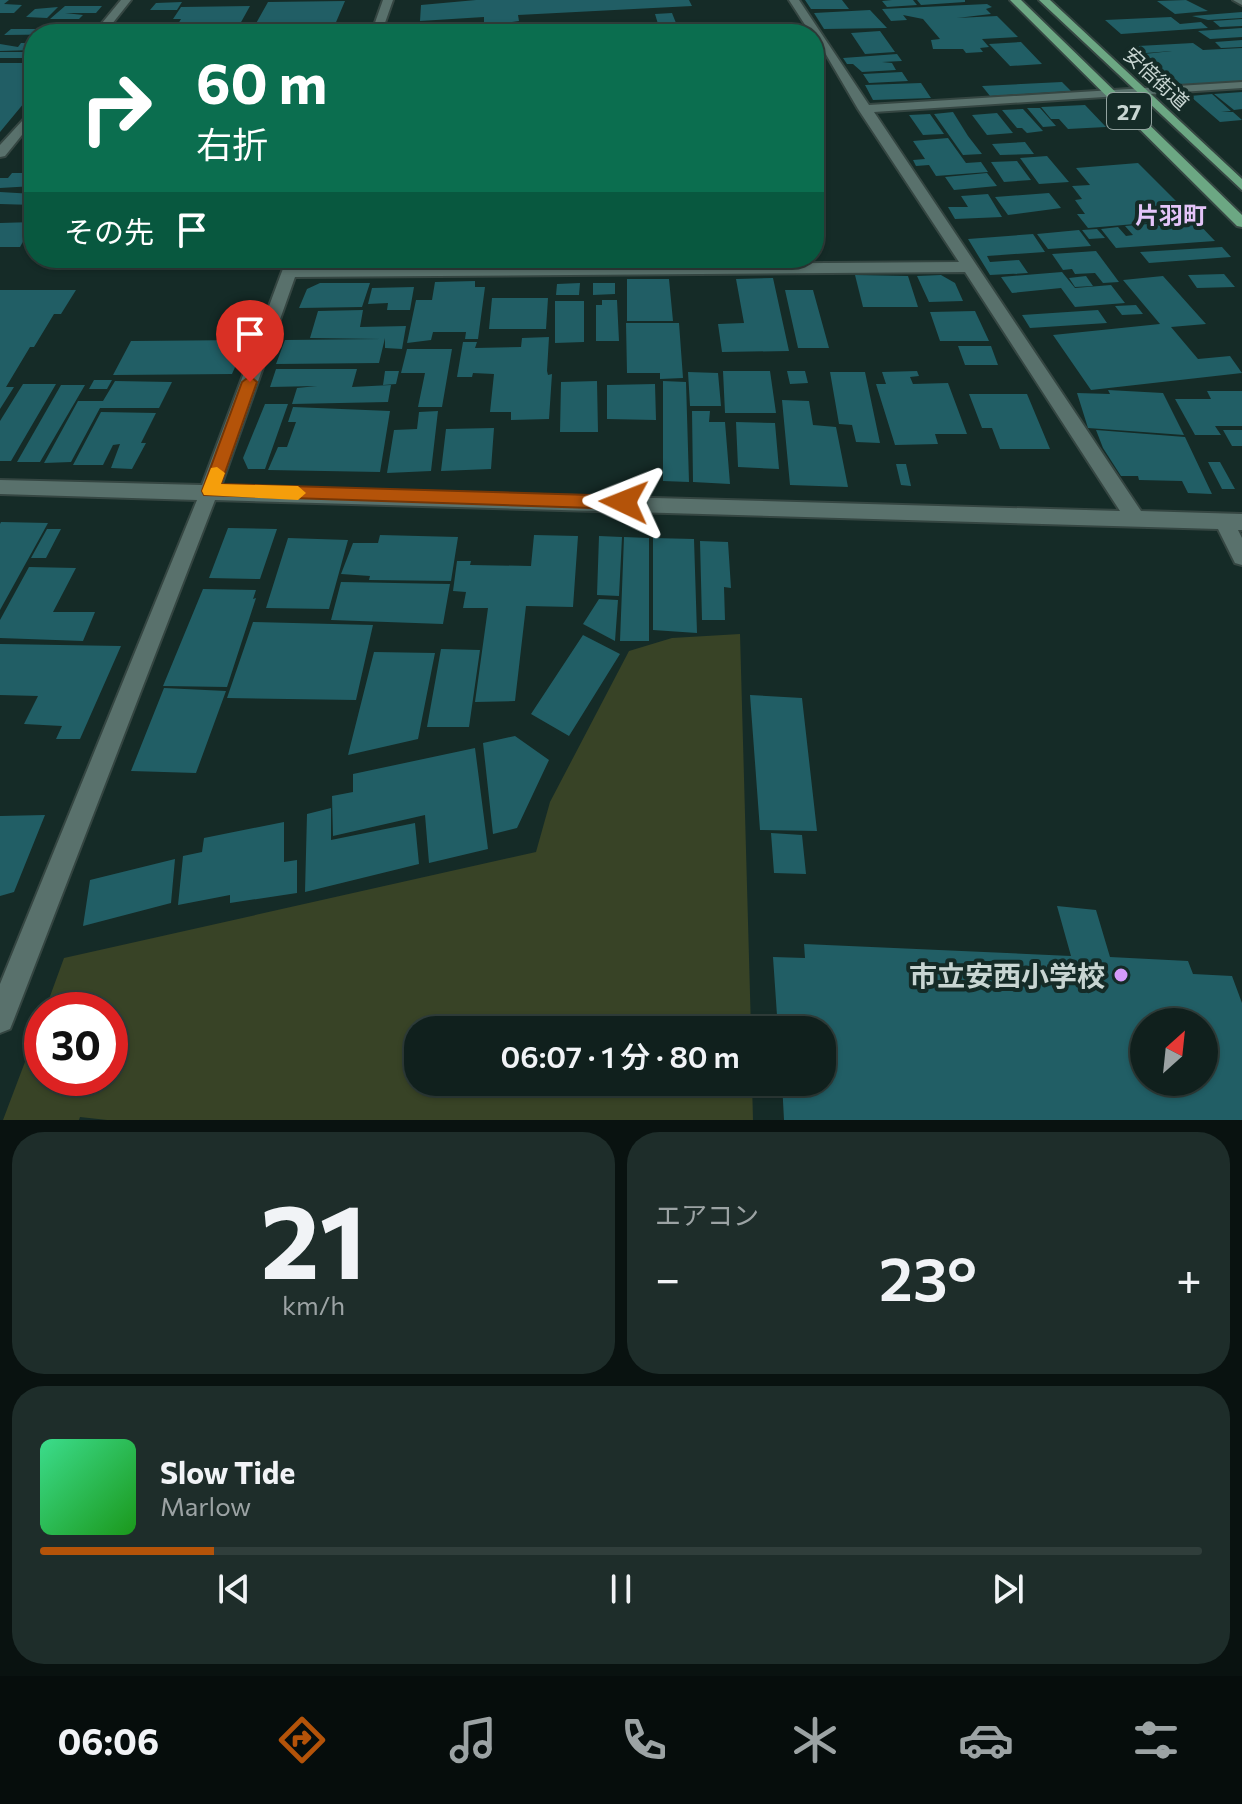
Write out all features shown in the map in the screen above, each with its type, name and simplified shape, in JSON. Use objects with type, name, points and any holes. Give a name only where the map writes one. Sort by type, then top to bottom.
[{"type":"main road","name":"安倍街道","points":[[1015,0],[1242,223]]},
{"type":"main road","name":"安倍街道","points":[[1044,0],[1242,186]]},
{"type":"street","points":[[106,24],[126,0]]},
{"type":"street","points":[[380,24],[388,0]]},
{"type":"street","points":[[794,0],[809,24]]},
{"type":"street","points":[[824,47],[1134,517]]},
{"type":"street","points":[[864,109],[1242,85]]},
{"type":"street","points":[[0,153],[24,124]]},
{"type":"street","points":[[824,267],[968,267]]},
{"type":"street","points":[[0,1019],[210,491],[291,268]]},
{"type":"street","points":[[0,487],[1233,522],[1242,557]]},
{"type":"green space","points":[[740,634],[751,1016],[404,1016],[404,1096],[752,1096],[753,1120],[107,1120],[80,1117],[79,1120],[3,1120],[24,1065],[24,1096],[128,1096],[128,992],[52,992],[64,958],[536,852],[550,802],[629,651],[672,638]]},
{"type":"building","points":[[0,0],[9,0],[4,4],[22,5],[14,13],[0,13]]},
{"type":"building","points":[[476,0],[689,0],[692,6],[518,15],[519,21],[501,24],[484,23],[484,17],[420,21],[421,5]]},
{"type":"building","points":[[805,0],[842,0],[849,9],[811,9]]},
{"type":"building","points":[[913,0],[917,5],[887,7],[882,1]]},
{"type":"building","points":[[917,0],[965,0],[965,2],[921,5]]},
{"type":"building","points":[[1186,0],[1208,11],[1175,14],[1157,1]]},
{"type":"building","points":[[345,1],[335,24],[256,24],[268,2]]},
{"type":"building","points":[[182,2],[177,10],[150,10],[156,3]]},
{"type":"building","points":[[987,4],[992,7],[986,9],[991,14],[957,18],[997,16],[1018,37],[982,39],[989,47],[980,48],[983,52],[966,53],[963,49],[933,49],[931,40],[940,39],[923,19],[903,15],[907,20],[891,21],[882,9]]},
{"type":"building","points":[[65,6],[102,6],[96,13],[65,13],[83,15],[79,19],[50,19]]},
{"type":"building","points":[[250,6],[240,24],[178,24],[181,19],[173,19],[181,7]]},
{"type":"building","points":[[58,7],[47,18],[26,17],[35,9]]},
{"type":"building","points":[[870,10],[887,28],[824,29],[824,24],[814,13]]},
{"type":"building","points":[[1242,12],[1242,18],[1208,20],[1192,16]]},
{"type":"building","points":[[672,13],[676,23],[658,24],[655,14]]},
{"type":"building","points":[[1171,17],[1180,24],[1201,22],[1208,28],[1121,34],[1105,20]]},
{"type":"building","points":[[1242,19],[1242,26],[1220,27],[1213,21]]},
{"type":"building","points":[[1242,28],[1242,37],[1210,39],[1198,31]]},
{"type":"building","points":[[11,29],[24,29],[24,35],[4,35]]},
{"type":"building","points":[[880,31],[895,52],[865,54],[851,33]]},
{"type":"building","points":[[1242,40],[1242,47],[1221,48],[1215,42]]},
{"type":"building","points":[[1021,42],[1042,64],[1010,66],[989,44]]},
{"type":"building","points":[[24,43],[24,50],[0,51],[0,44],[18,47]]},
{"type":"building","points":[[1193,43],[1203,50],[1242,48],[1242,81],[1180,85],[1144,54],[1172,51],[1146,53],[1138,46]]},
{"type":"building","points":[[0,52],[24,52],[22,58],[0,58]]},
{"type":"building","points":[[897,54],[902,61],[882,62],[892,63],[896,70],[862,72],[853,64],[847,64],[843,58]]},
{"type":"building","points":[[0,63],[24,63],[24,103],[0,132]]},
{"type":"building","points":[[902,72],[908,81],[869,83],[863,74]]},
{"type":"building","points":[[1062,82],[1071,91],[990,96],[982,86]]},
{"type":"building","points":[[921,83],[931,98],[873,100],[865,85]]},
{"type":"building","points":[[1242,92],[1242,109],[1234,110],[1214,94]]},
{"type":"building","points":[[1212,94],[1231,111],[1221,112],[1233,112],[1242,120],[1220,122],[1190,96]]},
{"type":"building","points":[[1085,105],[1106,127],[1068,129],[1059,119],[1051,119],[1041,107]]},
{"type":"building","points":[[1027,108],[1040,108],[1056,126],[1043,127]]},
{"type":"building","points":[[1023,109],[1043,131],[1027,133],[1017,128],[1002,110]]},
{"type":"building","points":[[953,112],[982,154],[963,155],[934,114]]},
{"type":"building","points":[[997,113],[1013,133],[987,135],[972,115]]},
{"type":"building","points":[[930,114],[944,134],[923,135],[909,115]]},
{"type":"building","points":[[948,138],[966,163],[981,162],[988,172],[936,176],[929,165],[916,166],[913,160],[925,159],[913,141]]},
{"type":"building","points":[[1025,142],[1034,154],[1000,155],[992,144]]},
{"type":"building","points":[[1047,156],[1069,182],[1039,184],[1020,158]]},
{"type":"building","points":[[1017,161],[1031,180],[1004,182],[991,162]]},
{"type":"building","points":[[1138,163],[1194,219],[1088,228],[1077,214],[1085,214],[1075,200],[1082,199],[1072,186],[1090,185],[1076,168]]},
{"type":"building","points":[[12,173],[24,173],[24,187],[0,188],[0,178],[8,178]]},
{"type":"building","points":[[987,173],[997,186],[954,190],[945,177]]},
{"type":"building","points":[[0,192],[24,193],[24,205],[0,204]]},
{"type":"building","points":[[1049,193],[1061,208],[1008,215],[995,197]]},
{"type":"building","points":[[988,194],[1002,217],[955,219],[948,207],[968,207],[961,196]]},
{"type":"building","points":[[1195,220],[1215,241],[1116,248],[1101,229],[1118,227],[1126,236],[1133,235],[1125,226]]},
{"type":"building","points":[[24,222],[24,240],[20,247],[0,247],[0,223]]},
{"type":"building","points":[[1097,229],[1105,238],[1089,239],[1082,230]]},
{"type":"building","points":[[1079,230],[1091,246],[1048,249],[1037,234]]},
{"type":"building","points":[[1033,234],[1045,252],[987,256],[990,262],[1019,260],[1028,273],[990,275],[968,239]]},
{"type":"building","points":[[1222,247],[1231,257],[1149,263],[1140,252]]},
{"type":"building","points":[[1096,251],[1119,282],[1103,283],[1095,273],[1075,274],[1072,269],[1063,270],[1052,254]]},
{"type":"building","points":[[1062,272],[1075,288],[1111,285],[1125,303],[1075,307],[1061,288],[1012,293],[1001,277]]},
{"type":"building","points":[[1224,274],[1235,287],[1197,288],[1188,275]]},
{"type":"building","points":[[855,275],[908,276],[918,307],[863,307]]},
{"type":"building","points":[[941,275],[955,283],[963,301],[929,302],[917,276]]},
{"type":"building","points":[[1086,276],[1093,286],[1075,287],[1069,278]]},
{"type":"building","points":[[1163,276],[1206,324],[1171,327],[1198,359],[1230,356],[1242,373],[1091,390],[1053,335],[1160,324],[1123,280]]},
{"type":"building","points":[[773,278],[789,351],[722,352],[718,324],[744,323],[736,279]]},
{"type":"building","points":[[627,279],[669,279],[673,321],[627,321]]},
{"type":"building","points":[[475,281],[475,287],[485,287],[478,339],[465,339],[466,332],[433,332],[431,340],[407,343],[416,300],[432,300],[435,282]]},
{"type":"building","points":[[320,283],[370,283],[362,307],[299,308],[307,289]]},
{"type":"building","points":[[580,283],[579,295],[556,295],[557,284]]},
{"type":"building","points":[[593,283],[615,283],[615,294],[593,295]]},
{"type":"building","points":[[414,287],[410,310],[387,310],[388,303],[368,304],[372,288]]},
{"type":"building","points":[[0,290],[76,290],[61,314],[54,314],[34,347],[30,347],[6,387],[14,387],[0,409]]},
{"type":"building","points":[[785,290],[813,290],[829,348],[798,348]]},
{"type":"building","points":[[492,298],[548,298],[546,329],[489,329]]},
{"type":"building","points":[[602,300],[617,300],[619,341],[596,341],[596,305],[602,305]]},
{"type":"building","points":[[555,301],[584,301],[584,342],[555,343]]},
{"type":"building","points":[[1136,305],[1143,314],[1122,315],[1115,306]]},
{"type":"building","points":[[363,310],[360,327],[406,326],[402,349],[385,348],[385,338],[379,363],[276,364],[285,340],[381,339],[310,338],[318,311]]},
{"type":"building","points":[[1098,310],[1107,323],[1030,328],[1022,315]]},
{"type":"building","points":[[975,311],[989,341],[940,341],[930,312]]},
{"type":"building","points":[[626,323],[679,323],[683,378],[660,379],[660,373],[627,373]]},
{"type":"building","points":[[549,337],[547,371],[548,375],[552,374],[549,419],[511,420],[511,412],[490,412],[494,374],[473,373],[472,377],[457,377],[463,342],[477,342],[475,348],[521,347],[522,338]]},
{"type":"building","points":[[247,340],[232,374],[113,375],[131,341]]},
{"type":"building","points":[[958,346],[991,346],[998,365],[965,365]]},
{"type":"building","points":[[407,349],[452,349],[442,407],[418,407],[425,373],[401,373]]},
{"type":"building","points":[[276,369],[357,369],[352,387],[391,385],[388,402],[292,404],[297,388],[317,386],[270,387]]},
{"type":"building","points":[[385,371],[399,371],[396,384],[383,385]]},
{"type":"building","points":[[723,371],[770,371],[776,413],[725,413]]},
{"type":"building","points":[[787,371],[805,371],[808,383],[790,384]]},
{"type":"building","points":[[917,371],[919,376],[910,377],[913,384],[948,383],[967,434],[935,434],[938,444],[895,445],[876,384],[886,384],[882,372]]},
{"type":"building","points":[[688,372],[718,373],[721,406],[690,406]]},
{"type":"building","points":[[830,372],[865,372],[880,443],[856,442],[852,425],[839,424]]},
{"type":"building","points":[[94,380],[112,380],[107,389],[89,389]]},
{"type":"building","points":[[115,381],[172,382],[159,408],[100,408],[71,462],[44,463],[78,401],[103,401]]},
{"type":"building","points":[[597,381],[598,432],[560,432],[561,382]]},
{"type":"building","points":[[663,381],[686,382],[689,482],[663,481]]},
{"type":"building","points":[[23,384],[56,384],[11,461],[0,461],[0,421]]},
{"type":"building","points":[[655,384],[656,420],[607,419],[607,385]]},
{"type":"building","points":[[61,385],[85,385],[40,462],[17,462]]},
{"type":"building","points":[[1108,390],[1163,393],[1184,435],[1088,428],[1077,393],[1110,394]]},
{"type":"building","points":[[1207,391],[1242,391],[1242,426],[1215,426],[1221,435],[1195,435],[1175,399],[1211,399]]},
{"type":"building","points":[[969,394],[1027,394],[1050,449],[1000,449],[992,428],[982,428]]},
{"type":"building","points":[[782,400],[809,401],[813,425],[836,427],[848,487],[790,485]]},
{"type":"building","points":[[265,404],[288,404],[265,469],[248,469],[243,458]]},
{"type":"building","points":[[293,407],[390,411],[380,472],[268,470],[278,447],[287,447],[296,422],[288,422]]},
{"type":"building","points":[[438,411],[431,471],[387,473],[394,430],[417,429],[419,412]]},
{"type":"building","points":[[692,411],[710,411],[709,422],[725,422],[730,484],[693,482]]},
{"type":"building","points":[[101,412],[156,413],[141,443],[146,443],[132,469],[111,468],[120,444],[113,445],[103,465],[73,465]]},
{"type":"building","points":[[736,422],[775,423],[779,469],[738,467]]},
{"type":"building","points":[[494,428],[491,469],[441,471],[446,429]]},
{"type":"building","points":[[1096,430],[1185,437],[1212,494],[1188,493],[1182,481],[1139,480],[1138,476],[1121,476],[1103,448]]},
{"type":"building","points":[[1223,430],[1242,430],[1242,446],[1232,446]]},
{"type":"building","points":[[1208,462],[1220,462],[1235,489],[1222,489]]},
{"type":"building","points":[[896,464],[906,464],[911,486],[901,485]]},
{"type":"building","points":[[48,523],[0,610],[0,524]]},
{"type":"building","points":[[228,528],[277,529],[260,579],[209,578]]},
{"type":"building","points":[[47,529],[61,529],[46,558],[31,558]]},
{"type":"building","points":[[380,535],[458,537],[451,581],[369,580],[370,576],[341,574],[353,543],[378,543]]},
{"type":"building","points":[[534,535],[578,536],[573,607],[526,606],[515,701],[475,702],[488,608],[463,608],[466,592],[453,591],[457,561],[471,561],[470,565],[531,566]]},
{"type":"building","points":[[599,536],[622,537],[619,596],[597,595]]},
{"type":"building","points":[[624,537],[649,538],[649,641],[620,641]]},
{"type":"building","points":[[288,538],[348,540],[329,609],[266,608]]},
{"type":"building","points":[[653,538],[694,539],[697,633],[653,630]]},
{"type":"building","points":[[700,541],[728,542],[731,588],[724,587],[725,620],[702,620]]},
{"type":"building","points":[[29,567],[76,568],[53,612],[95,612],[83,641],[0,638],[0,620]]},
{"type":"building","points":[[341,582],[450,584],[443,624],[331,620]]},
{"type":"building","points":[[203,589],[256,590],[227,687],[163,686]]},
{"type":"building","points":[[599,599],[618,600],[615,641],[583,624]]},
{"type":"building","points":[[253,622],[373,625],[356,700],[227,698]]},
{"type":"building","points":[[583,635],[620,654],[569,736],[531,714]]},
{"type":"building","points":[[0,644],[121,646],[80,739],[56,739],[62,726],[24,724],[38,696],[0,695]]},
{"type":"building","points":[[441,649],[480,650],[469,727],[427,727]]},
{"type":"building","points":[[374,652],[435,653],[418,739],[348,755]]},
{"type":"building","points":[[164,688],[226,691],[196,773],[131,771]]},
{"type":"building","points":[[750,695],[802,698],[817,831],[760,830]]},
{"type":"building","points":[[515,736],[549,760],[517,828],[493,834],[483,743]]},
{"type":"building","points":[[475,748],[488,849],[429,863],[425,815],[333,836],[332,796],[353,792],[353,774]]},
{"type":"building","points":[[331,808],[331,840],[415,823],[419,864],[305,892],[307,814]]},
{"type":"building","points":[[45,815],[14,892],[0,896],[0,816]]},
{"type":"building","points":[[284,822],[284,862],[297,860],[297,893],[230,903],[230,895],[178,905],[183,856],[202,852],[204,838]]},
{"type":"building","points":[[771,833],[802,835],[806,874],[774,873]]},
{"type":"building","points":[[175,859],[171,903],[83,926],[90,880]]},
{"type":"building","points":[[1057,906],[1096,910],[1110,957],[1188,961],[1193,974],[1232,976],[1242,1003],[1242,1120],[784,1120],[783,1096],[836,1096],[836,1016],[777,1016],[773,957],[805,958],[804,944],[1071,956]]},
{"type":"slow traffic","points":[[217,473],[210,491],[298,493]]},
{"type":"place","name":"市立安西小学校","points":[[1121,975]]},
{"type":"district","name":"片羽町","points":[[1171,214]]},
{"type":"route","points":[[250,382],[210,491],[624,502]]}]
